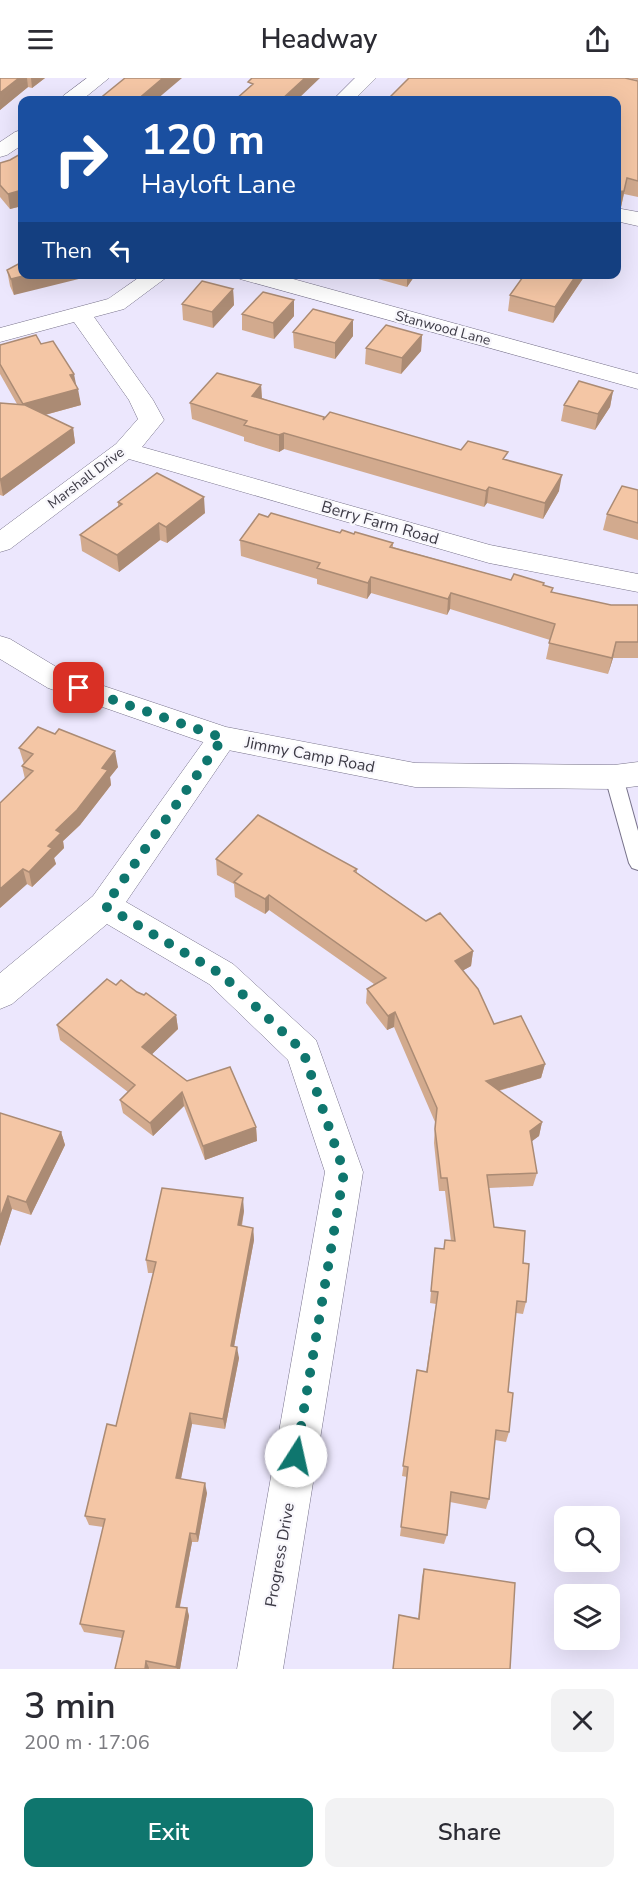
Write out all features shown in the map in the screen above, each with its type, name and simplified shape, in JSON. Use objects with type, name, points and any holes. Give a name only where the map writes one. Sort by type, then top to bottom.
[{"type":"street","points":[[75,96],[99,78]]},
{"type":"street","points":[[347,96],[366,78]]},
{"type":"street","points":[[0,151],[18,139]]},
{"type":"street","points":[[621,215],[638,219]]},
{"type":"street","points":[[0,335],[116,304],[153,279]]},
{"type":"street","name":"Stanwood Lane","points":[[266,279],[638,382]]},
{"type":"street","name":"Marshall Drive","points":[[0,543],[125,450],[151,420],[141,400],[79,313]]},
{"type":"street","name":"Berry Farm Road","points":[[125,450],[489,554],[638,583]]},
{"type":"street","name":"Jimmy Camp Road","points":[[0,646],[58,681],[223,738],[415,775],[626,775]]},
{"type":"street","points":[[0,994],[105,906],[223,738]]},
{"type":"street","name":"Progress Drive","points":[[105,906],[221,974],[303,1051],[344,1172],[260,1669]]},
{"type":"lane","points":[[626,775],[638,863]]},
{"type":"building","points":[[0,78],[19,78],[0,93]]},
{"type":"building","points":[[125,78],[163,78],[142,96],[103,96]]},
{"type":"building","points":[[252,78],[305,78],[285,96],[240,96],[253,84],[248,82]]},
{"type":"building","points":[[409,78],[625,78],[638,81],[638,181],[627,178],[624,191],[621,191],[621,96],[391,96]]},
{"type":"building","points":[[18,155],[18,191],[8,194],[0,185],[0,163]]},
{"type":"building","points":[[18,264],[18,277],[11,279],[7,270]]},
{"type":"building","points":[[521,279],[574,279],[555,307],[510,295]]},
{"type":"building","points":[[202,281],[233,289],[212,312],[182,304]]},
{"type":"building","points":[[263,292],[294,300],[273,323],[242,314]]},
{"type":"building","points":[[313,309],[353,320],[335,343],[293,332]]},
{"type":"building","points":[[386,325],[422,335],[402,358],[366,348]]},
{"type":"building","points":[[36,335],[41,344],[53,341],[74,374],[70,375],[78,389],[23,404],[0,364],[0,345]]},
{"type":"building","points":[[217,373],[261,385],[252,396],[324,417],[323,420],[330,412],[461,450],[468,441],[508,452],[503,459],[562,475],[545,503],[489,487],[486,491],[284,433],[279,435],[244,425],[247,421],[190,403]]},
{"type":"building","points":[[579,381],[613,391],[598,414],[564,405]]},
{"type":"building","points":[[0,403],[25,405],[73,428],[0,480]]},
{"type":"building","points":[[157,473],[204,497],[166,527],[159,523],[117,555],[80,535],[122,504],[118,502]]},
{"type":"building","points":[[622,486],[638,490],[638,523],[607,514]]},
{"type":"building","points":[[271,513],[340,533],[342,530],[354,534],[355,532],[393,543],[390,547],[511,580],[514,574],[544,583],[543,585],[553,588],[551,592],[611,605],[638,605],[638,642],[616,642],[612,658],[549,643],[555,624],[451,593],[448,599],[371,577],[368,583],[317,568],[320,563],[240,540],[259,514],[268,517]]},
{"type":"building","points":[[38,727],[55,734],[59,729],[115,751],[102,768],[108,770],[77,810],[56,830],[61,833],[48,846],[52,848],[29,872],[23,869],[0,889],[0,803],[33,771],[22,766],[33,754],[19,748]]},
{"type":"building","points":[[258,815],[357,869],[354,871],[426,921],[440,913],[473,951],[455,961],[478,989],[494,1024],[521,1016],[545,1064],[486,1081],[542,1122],[530,1131],[537,1173],[487,1175],[494,1227],[525,1231],[523,1263],[529,1264],[526,1302],[517,1301],[508,1392],[513,1393],[509,1432],[496,1430],[489,1499],[451,1492],[447,1535],[401,1527],[408,1467],[403,1466],[417,1370],[427,1372],[438,1292],[431,1291],[435,1248],[444,1249],[445,1240],[455,1241],[447,1178],[441,1178],[435,1129],[437,1108],[395,1012],[388,1016],[367,989],[386,978],[269,895],[265,899],[234,882],[242,874],[216,859]]},
{"type":"building","points":[[107,979],[116,985],[121,980],[137,992],[144,995],[146,993],[176,1015],[142,1047],[187,1081],[230,1067],[256,1127],[203,1146],[182,1092],[150,1123],[120,1100],[135,1085],[57,1025]]},
{"type":"building","points":[[0,1113],[61,1132],[26,1202],[8,1196],[0,1218]]},
{"type":"building","points":[[162,1188],[243,1198],[238,1225],[253,1228],[231,1346],[237,1347],[223,1419],[190,1413],[176,1478],[205,1483],[196,1534],[190,1533],[176,1607],[187,1608],[176,1667],[146,1661],[145,1669],[115,1669],[124,1631],[80,1624],[105,1519],[85,1516],[107,1424],[116,1426],[156,1262],[146,1260]]},
{"type":"building","points":[[424,1569],[515,1583],[510,1669],[393,1669],[399,1615],[419,1619]]},
{"type":"route","points":[[79,688],[223,738],[105,906],[221,974],[303,1051],[344,1172],[296,1456]]}]
